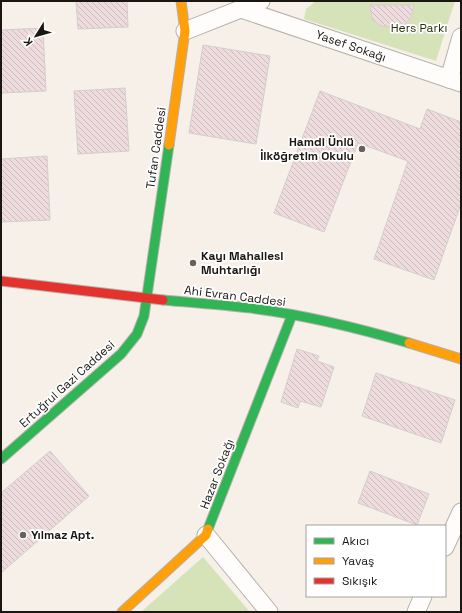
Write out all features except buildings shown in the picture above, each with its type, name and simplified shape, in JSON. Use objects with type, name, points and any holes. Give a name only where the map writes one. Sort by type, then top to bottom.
[{"type":"street","name":"Tufan Caddesi","points":[[147,298],[185,31],[181,1]]},
{"type":"street","points":[[185,31],[261,1]]},
{"type":"street","name":"Yasef Sokağı","points":[[241,9],[455,81]]},
{"type":"street","points":[[455,81],[461,37]]},
{"type":"street","name":"Ahi Evran Caddesi","points":[[1,281],[257,309],[363,329],[461,359]]},
{"type":"street","name":"Ertuğrul Gazi Caddesi","points":[[1,459],[121,354],[137,334],[144,316],[147,298]]},
{"type":"street","name":"Hazar Sokağı","points":[[122,612],[206,535],[292,315]]},
{"type":"street","points":[[446,545],[461,512]]},
{"type":"street","points":[[206,535],[269,612]]},
{"type":"street","points":[[416,612],[423,597]]},
{"type":"green space","name":"Hers Parkı","points":[[316,1],[455,1],[436,61],[304,19],[306,9]]},
{"type":"green space","points":[[203,557],[250,612],[141,612]]},
{"type":"traffic: fast","points":[[1,459],[121,354],[137,334],[144,316],[169,145]]},
{"type":"traffic: fast","points":[[163,300],[245,308],[296,315],[352,327],[409,343]]},
{"type":"traffic: fast","points":[[208,529],[292,315]]},
{"type":"traffic: slow","points":[[169,145],[185,31],[181,1]]},
{"type":"traffic: slow","points":[[409,343],[461,359]]},
{"type":"traffic: slow","points":[[122,612],[206,535],[208,529]]},
{"type":"traffic: jam","points":[[1,281],[163,300]]},
{"type":"place","name":"Hamdi Ünlü İlköğretim Okulu","points":[[362,149]]},
{"type":"place","name":"Kayı Mahallesi Muhtarlığı","points":[[193,263]]},
{"type":"place","name":"Yılmaz Apt.","points":[[23,535]]}]
